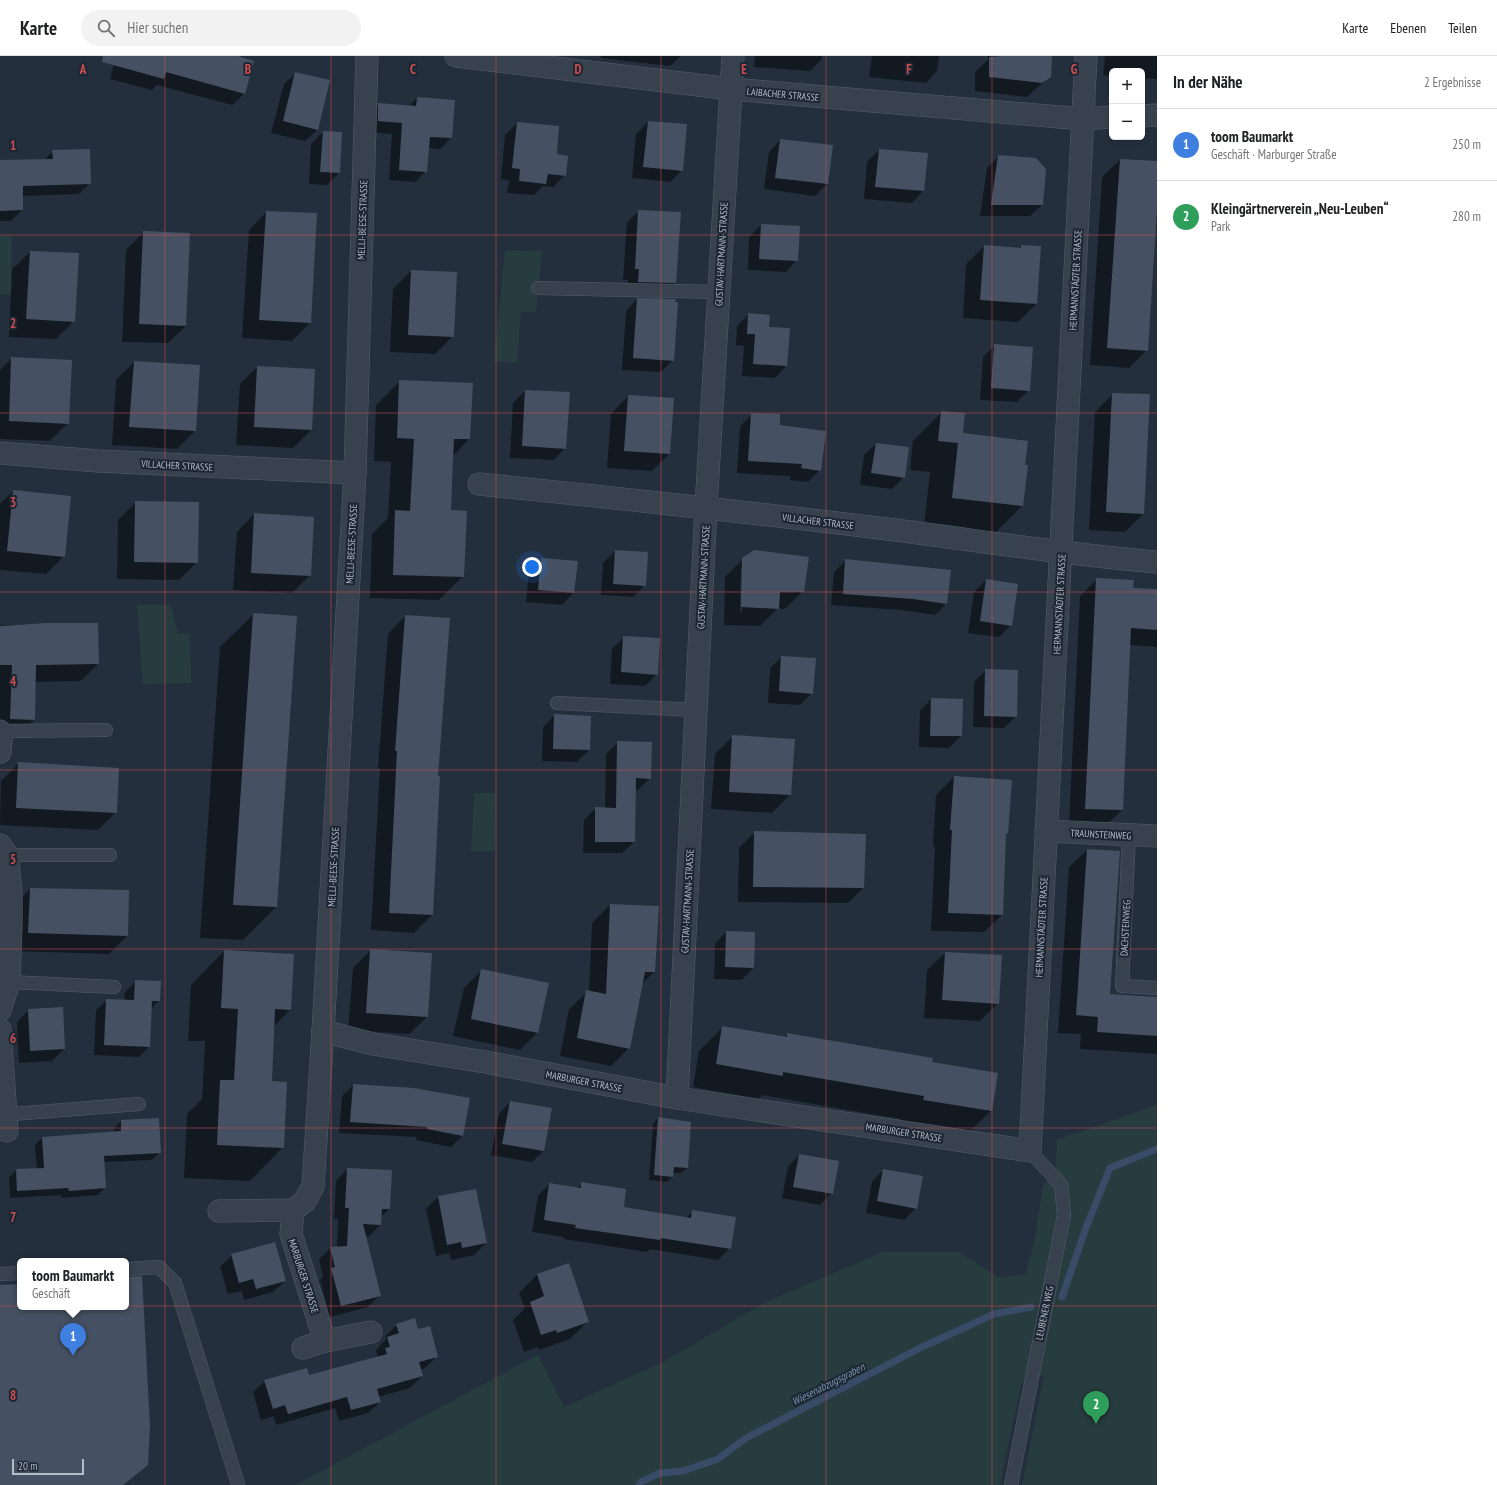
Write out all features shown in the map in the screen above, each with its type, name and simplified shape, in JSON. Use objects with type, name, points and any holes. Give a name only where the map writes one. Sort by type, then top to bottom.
[{"type":"street","name":"MELLI-BEESE-STRASSE","points":[[323,1031],[355,473],[367,56]]},
{"type":"street","name":"LAIBACHER STRASSE","points":[[456,56],[731,89],[1083,119],[1109,117]]},
{"type":"street","name":"GUSTAV-HARTMANN-STRASSE","points":[[677,1098],[706,507],[733,56]]},
{"type":"street","name":"HERMANNSTÄDTER STRASSE","points":[[1030,1151],[1062,553],[1086,56]]},
{"type":"street","points":[[1145,116],[1157,115]]},
{"type":"street","name":"VILLACHER STRASSE","points":[[0,453],[98,461],[355,473]]},
{"type":"street","name":"VILLACHER STRASSE","points":[[479,484],[706,507],[898,530],[1062,553],[1157,562]]},
{"type":"street","points":[[0,731],[0,752]]},
{"type":"street","name":"TRAUNSTEINWEG","points":[[1046,832],[1157,836]]},
{"type":"street","points":[[3,996],[6,892],[4,850]]},
{"type":"street","points":[[0,1030],[5,1120]]},
{"type":"street","points":[[219,1211],[293,1210],[305,1201],[313,1186],[323,1031]]},
{"type":"street","name":"MARBURGER STRASSE","points":[[323,1031],[372,1044],[485,1062],[677,1098],[1030,1151]]},
{"type":"street","name":"MARBURGER STRASSE","points":[[293,1210],[291,1234],[325,1341]]},
{"type":"street","points":[[303,1348],[325,1341],[371,1332]]},
{"type":"lane","points":[[538,288],[719,292]]},
{"type":"lane","points":[[557,703],[696,710]]},
{"type":"lane","points":[[0,731],[106,730]]},
{"type":"lane","name":"DACHSTEINWEG","points":[[1129,835],[1122,986],[1157,988]]},
{"type":"lane","points":[[4,850],[110,855]]},
{"type":"lane","points":[[3,996],[114,987]]},
{"type":"lane","points":[[5,1120],[138,1104]]},
{"type":"lane","name":"LEUBENER WEG","points":[[1011,1485],[1064,1215],[1062,1185],[1030,1151]]},
{"type":"lane","points":[[129,1268],[159,1267],[175,1283],[238,1484]]},
{"type":"lane","points":[[0,1274],[17,1273]]},
{"type":"green space","points":[[0,236],[12,236],[11,295],[0,294]]},
{"type":"green space","points":[[505,250],[542,251],[536,312],[521,312],[517,363],[494,361]]},
{"type":"green space","points":[[137,605],[171,605],[178,633],[190,634],[191,683],[143,684]]},
{"type":"green space","points":[[474,793],[496,793],[495,851],[471,851]]},
{"type":"green space","points":[[1157,1105],[1157,1485],[1022,1485],[1044,1375],[1021,1384],[1000,1485],[296,1485],[538,1355],[564,1407],[663,1362],[768,1301],[883,1252],[959,1252],[1000,1278],[1026,1274],[1035,1238],[1043,1185],[1055,1174],[1057,1140]]},
{"type":"building","points":[[103,56],[238,56],[254,61],[245,94],[166,72],[164,79],[102,62]]},
{"type":"building","points":[[1052,56],[1051,77],[1042,83],[989,77],[989,57]]},
{"type":"building","points":[[295,72],[330,80],[318,130],[283,121]]},
{"type":"building","points":[[417,97],[455,100],[452,138],[430,137],[427,172],[399,170],[402,123],[378,121],[378,103],[416,106]]},
{"type":"building","points":[[648,121],[687,124],[683,171],[643,167]]},
{"type":"building","points":[[517,122],[559,126],[557,154],[568,156],[566,176],[548,174],[546,184],[519,181],[520,169],[512,168]]},
{"type":"building","points":[[323,131],[342,132],[340,173],[320,172]]},
{"type":"building","points":[[780,139],[833,145],[828,184],[775,178]]},
{"type":"building","points":[[90,149],[91,184],[23,186],[23,210],[0,211],[0,160],[53,159],[52,150]]},
{"type":"building","points":[[879,149],[928,153],[924,191],[875,187]]},
{"type":"building","points":[[998,155],[1036,158],[1046,169],[1043,205],[991,205]]},
{"type":"building","points":[[1120,159],[1157,161],[1157,209],[1148,351],[1107,348]]},
{"type":"building","points":[[638,210],[681,212],[676,283],[638,282],[639,269],[635,269]]},
{"type":"building","points":[[266,211],[317,213],[311,323],[259,320]]},
{"type":"building","points":[[761,224],[800,226],[798,261],[759,259]]},
{"type":"building","points":[[143,231],[190,233],[186,326],[139,324]]},
{"type":"building","points":[[984,245],[1021,248],[1021,245],[1041,246],[1037,304],[980,300]]},
{"type":"building","points":[[30,251],[79,253],[75,322],[26,319]]},
{"type":"building","points":[[411,270],[457,272],[454,337],[408,335]]},
{"type":"building","points":[[637,298],[676,299],[675,302],[678,302],[674,361],[633,358]]},
{"type":"building","points":[[748,313],[770,315],[769,327],[790,328],[787,366],[753,364],[755,334],[747,334]]},
{"type":"building","points":[[994,344],[1033,347],[1030,391],[991,388]]},
{"type":"building","points":[[11,357],[72,360],[69,424],[9,421]]},
{"type":"building","points":[[134,361],[200,365],[196,431],[129,427]]},
{"type":"building","points":[[257,366],[315,369],[312,430],[254,427]]},
{"type":"building","points":[[399,380],[473,383],[470,439],[454,439],[452,482],[451,510],[467,511],[464,577],[393,575],[395,510],[410,511],[414,439],[397,438]]},
{"type":"building","points":[[525,390],[570,392],[566,449],[522,446]]},
{"type":"building","points":[[1112,393],[1150,394],[1144,514],[1106,512]]},
{"type":"building","points":[[628,395],[674,398],[670,454],[624,451]]},
{"type":"building","points":[[941,411],[965,413],[963,433],[1028,441],[1025,465],[1028,465],[1023,506],[952,498],[958,443],[938,441]]},
{"type":"building","points":[[751,413],[780,414],[780,425],[826,431],[821,471],[801,468],[802,464],[748,461]]},
{"type":"building","points":[[876,443],[909,447],[905,478],[871,473]]},
{"type":"building","points":[[13,490],[71,496],[65,557],[7,551]]},
{"type":"building","points":[[135,501],[199,502],[198,563],[134,562]]},
{"type":"building","points":[[254,513],[314,517],[311,576],[251,573]]},
{"type":"building","points":[[615,550],[648,552],[646,586],[613,584]]},
{"type":"building","points":[[754,550],[809,557],[804,592],[780,592],[779,609],[741,607],[742,558]]},
{"type":"building","points":[[541,558],[578,561],[574,593],[538,590]]},
{"type":"building","points":[[845,559],[951,570],[947,604],[913,599],[843,594]]},
{"type":"building","points":[[1096,578],[1134,580],[1133,588],[1157,589],[1157,630],[1131,628],[1123,810],[1085,809]]},
{"type":"building","points":[[986,579],[1018,584],[1012,626],[980,621]]},
{"type":"building","points":[[253,613],[297,616],[277,907],[233,905]]},
{"type":"building","points":[[405,615],[450,618],[438,776],[440,776],[433,915],[389,913],[397,751],[395,751]]},
{"type":"building","points":[[47,623],[98,623],[99,664],[36,665],[35,720],[10,719],[12,665],[0,665],[0,626]]},
{"type":"building","points":[[623,636],[660,638],[658,675],[621,672]]},
{"type":"building","points":[[781,656],[816,658],[813,694],[779,691]]},
{"type":"building","points":[[985,669],[1018,670],[1017,717],[984,716]]},
{"type":"building","points":[[931,698],[963,699],[962,736],[930,736]]},
{"type":"building","points":[[554,714],[591,716],[590,750],[553,749]]},
{"type":"building","points":[[732,735],[795,739],[791,795],[729,792]]},
{"type":"building","points":[[617,741],[652,742],[651,779],[636,778],[635,842],[595,842],[595,807],[616,808]]},
{"type":"building","points":[[18,762],[119,768],[117,813],[16,808]]},
{"type":"building","points":[[954,776],[1012,780],[1008,834],[1006,833],[1003,915],[948,913],[952,830],[950,830]]},
{"type":"building","points":[[754,831],[866,834],[864,888],[753,887]]},
{"type":"building","points":[[1087,849],[1120,851],[1110,994],[1157,997],[1157,1036],[1097,1032],[1098,1017],[1076,1015]]},
{"type":"building","points":[[30,888],[129,890],[128,936],[28,933]]},
{"type":"building","points":[[610,904],[659,906],[655,972],[645,972],[630,1049],[577,1038],[586,990],[606,994]]},
{"type":"building","points":[[726,931],[755,932],[754,968],[725,967]]},
{"type":"building","points":[[370,949],[432,953],[428,1017],[366,1013]]},
{"type":"building","points":[[224,950],[294,954],[291,1010],[275,1009],[272,1081],[287,1082],[284,1148],[217,1145],[220,1080],[234,1080],[238,1009],[221,1008]]},
{"type":"building","points":[[945,952],[1002,955],[999,1004],[942,1000]]},
{"type":"building","points":[[481,969],[549,983],[538,1033],[471,1019]]},
{"type":"building","points":[[135,980],[161,981],[160,1001],[152,1001],[150,1047],[104,1045],[106,999],[134,1000]]},
{"type":"building","points":[[63,1007],[65,1049],[30,1051],[28,1009]]},
{"type":"building","points":[[722,1026],[787,1037],[787,1033],[933,1058],[932,1062],[998,1073],[992,1111],[923,1100],[924,1096],[783,1072],[783,1076],[716,1064]]},
{"type":"building","points":[[353,1084],[414,1088],[470,1098],[463,1136],[427,1129],[427,1127],[350,1122]]},
{"type":"building","points":[[510,1101],[552,1108],[544,1151],[502,1144]]},
{"type":"building","points":[[658,1117],[691,1122],[688,1168],[674,1167],[673,1177],[654,1175]]},
{"type":"building","points":[[159,1118],[161,1153],[104,1156],[106,1188],[69,1191],[68,1188],[17,1191],[16,1169],[44,1168],[42,1137],[121,1131],[121,1120]]},
{"type":"building","points":[[799,1154],[839,1161],[833,1194],[793,1187]]},
{"type":"building","points":[[347,1168],[392,1170],[390,1209],[382,1209],[381,1225],[363,1224],[381,1296],[341,1306],[331,1268],[335,1267],[330,1247],[347,1246],[349,1208],[345,1208]]},
{"type":"building","points":[[883,1169],[923,1176],[917,1209],[877,1201]]},
{"type":"building","points":[[581,1182],[626,1189],[624,1207],[691,1218],[692,1210],[736,1217],[731,1249],[660,1238],[660,1240],[575,1228],[576,1225],[544,1220],[549,1183],[581,1188]]},
{"type":"building","points":[[476,1189],[487,1243],[462,1248],[461,1242],[447,1245],[438,1196]]},
{"type":"building","points":[[275,1242],[286,1281],[256,1289],[253,1279],[239,1283],[231,1254]]},
{"type":"building","points":[[569,1263],[589,1322],[557,1333],[556,1330],[541,1335],[530,1302],[544,1296],[537,1274]]},
{"type":"building","points":[[142,1276],[150,1426],[148,1465],[123,1485],[0,1485],[0,1285],[17,1284],[17,1310],[129,1310],[129,1277]]},
{"type":"building","points":[[415,1318],[418,1329],[430,1326],[438,1357],[419,1362],[423,1376],[377,1389],[381,1402],[351,1410],[347,1397],[288,1414],[285,1405],[273,1409],[264,1380],[307,1368],[309,1375],[387,1354],[385,1348],[390,1347],[387,1337],[399,1333],[396,1324]]},
{"type":"waterway","name":"Wiesenabzugsgraben","points":[[1062,1297],[1087,1225],[1110,1168],[1157,1149]]},
{"type":"waterway","name":"Wiesenabzugsgraben","points":[[639,1485],[641,1482],[660,1473],[683,1471],[718,1459],[746,1438],[920,1348],[994,1314],[1031,1307]]},
{"type":"place","name":"toom Baumarkt","points":[[73,1356]]},
{"type":"place","name":"Kleingärtnerverein „Neu-Leuben“","points":[[1096,1424]]}]
